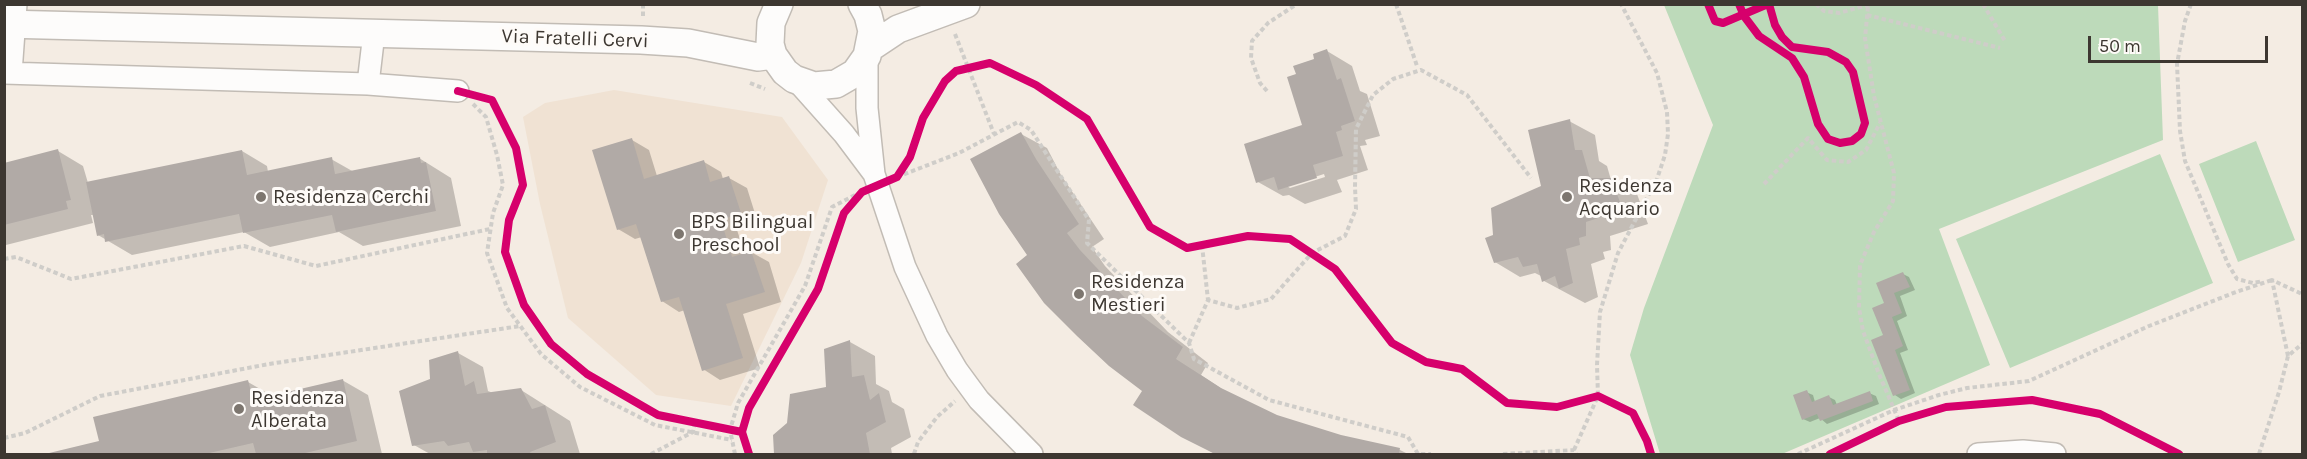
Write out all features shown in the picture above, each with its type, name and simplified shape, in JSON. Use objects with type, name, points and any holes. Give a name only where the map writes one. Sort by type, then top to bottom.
[{"type":"street","points":[[779,4],[771,22],[770,44],[773,55],[785,72],[784,86]]},
{"type":"street","points":[[862,4],[868,15],[872,31],[867,108],[905,267],[937,336],[957,370],[979,400],[1032,454]]},
{"type":"street","points":[[784,86],[836,84],[855,73],[869,52],[898,29],[966,4]]},
{"type":"street","name":"Via Fratelli Cervi","points":[[458,91],[368,84],[8,73],[12,18],[374,33],[653,41],[687,43],[758,57],[773,55]]},
{"type":"street","points":[[368,84],[374,33]]},
{"type":"street","points":[[784,86],[830,118],[885,177]]},
{"type":"street","points":[[1978,454],[2023,451],[2055,454]]},
{"type":"path","points":[[1267,91],[1260,83],[1251,58],[1252,41],[1268,23],[1297,4]]},
{"type":"path","points":[[1396,4],[1417,66]]},
{"type":"path","points":[[1503,454],[1575,452],[1598,396],[1600,312],[1618,253],[1657,179],[1665,155],[1668,134],[1667,112],[1657,74],[1621,4]]},
{"type":"path","points":[[1816,4],[1824,11],[1839,13],[1870,6]]},
{"type":"path","points":[[1983,4],[2005,41]]},
{"type":"path","points":[[2191,4],[2185,21],[2177,64],[2180,131],[2185,161],[2228,264],[2237,279],[2253,282],[2272,280],[2302,294]]},
{"type":"path","points":[[1870,6],[1864,38],[1880,122],[1894,173],[1893,201],[1860,265],[1859,308],[1863,331],[1899,421]]},
{"type":"path","points":[[1867,15],[2000,48]]},
{"type":"path","points":[[960,45],[965,69],[994,134]]},
{"type":"path","points":[[965,69],[980,66]]},
{"type":"path","points":[[1208,300],[1237,308],[1271,299],[1308,251],[1345,236],[1356,209],[1354,187],[1356,129],[1373,95],[1394,79],[1421,70],[1467,95],[1531,178]]},
{"type":"path","points":[[744,80],[784,86]]},
{"type":"path","points":[[458,91],[481,97]]},
{"type":"path","points":[[458,91],[486,117],[503,185],[493,213],[487,253],[507,308],[541,354],[580,387],[655,425],[732,440]]},
{"type":"path","points":[[735,454],[730,430],[738,404],[805,286],[832,207],[885,177],[959,153],[1018,122],[1031,130],[1089,220],[1087,243],[1189,343],[1194,359],[1269,400],[1408,437],[1418,454],[1431,454]]},
{"type":"path","points":[[1764,184],[1808,138],[1827,160],[1848,162],[1866,150],[1880,122]]},
{"type":"path","points":[[850,206],[885,177]]},
{"type":"path","points":[[4,259],[16,257],[71,279],[243,246],[316,266],[490,229]]},
{"type":"path","points":[[1189,343],[1208,300],[1198,246],[1213,243]]},
{"type":"path","points":[[1308,251],[1320,258]]},
{"type":"path","points":[[2259,454],[2288,356],[2272,280]]},
{"type":"path","points":[[1798,454],[1894,410],[1967,388],[2029,381],[2150,326],[2272,280]]},
{"type":"path","points":[[4,438],[25,433],[100,396],[269,364],[520,326]]},
{"type":"path","points":[[2288,356],[2302,344]]},
{"type":"path","points":[[1588,399],[1598,396],[1606,400]]},
{"type":"path","points":[[914,454],[918,442],[937,417],[950,405]]},
{"type":"path","points":[[1888,426],[1908,418]]},
{"type":"path","points":[[686,420],[704,424]]},
{"type":"path","points":[[693,432],[695,422]]},
{"type":"path","points":[[721,428],[742,432]]},
{"type":"path","points":[[651,454],[693,432]]},
{"type":"shaded area","name":"BPS Bilingual Preschool","points":[[614,90],[782,117],[828,180],[801,263],[731,406],[656,395],[568,318],[540,204],[523,117],[545,103]]},
{"type":"green space","points":[[1664,5],[2158,5],[2163,140],[1939,229],[1990,365],[1782,454],[1660,454],[1630,355],[1644,308],[1713,125]]},
{"type":"green space","points":[[2256,141],[2295,240],[2238,262],[2199,164]]},
{"type":"green space","points":[[2160,154],[2213,283],[2010,368],[1956,239]]},
{"type":"building","points":[[1327,49],[1337,80],[1341,78],[1355,121],[1341,126],[1342,130],[1336,132],[1343,156],[1313,165],[1317,178],[1278,190],[1274,177],[1256,183],[1244,144],[1302,125],[1287,77],[1296,74],[1293,66],[1314,59],[1313,54]]},
{"type":"building","name":"Residenza Acquario","points":[[1570,119],[1575,150],[1582,150],[1590,178],[1611,178],[1623,210],[1586,222],[1586,236],[1579,238],[1580,245],[1566,249],[1573,283],[1559,289],[1555,276],[1542,282],[1537,264],[1523,267],[1518,257],[1494,263],[1485,238],[1493,235],[1491,208],[1541,186],[1528,130]]},
{"type":"building","name":"Residenza Mestieri","points":[[1021,132],[1079,224],[1067,233],[1142,316],[1183,347],[1176,359],[1221,388],[1277,415],[1341,435],[1400,448],[1399,454],[1215,454],[1181,437],[1133,405],[1142,391],[1109,366],[1044,303],[1016,264],[1027,255],[999,214],[970,159]]},
{"type":"building","points":[[632,138],[644,179],[704,160],[710,182],[729,176],[741,213],[721,220],[732,257],[751,251],[765,292],[726,304],[743,358],[702,371],[679,297],[661,302],[636,224],[617,230],[592,150]]},
{"type":"building","points":[[58,149],[71,200],[66,201],[68,209],[4,225],[4,163]]},
{"type":"building","name":"Residenza Cerchi","points":[[242,150],[247,175],[332,157],[335,174],[420,157],[421,163],[426,162],[436,211],[336,232],[332,215],[243,233],[239,214],[105,242],[104,234],[97,236],[86,182]]},
{"type":"building","points":[[1903,272],[1910,287],[1894,293],[1902,313],[1892,317],[1903,346],[1895,350],[1910,390],[1893,396],[1871,340],[1883,335],[1872,308],[1884,303],[1876,283]]},
{"type":"building","points":[[850,340],[852,377],[864,375],[870,400],[879,393],[886,422],[866,433],[870,454],[774,454],[773,435],[787,423],[790,394],[826,387],[824,349]]},
{"type":"building","points":[[458,351],[465,386],[474,381],[477,394],[521,388],[532,409],[545,405],[556,442],[530,452],[531,454],[487,454],[487,450],[473,452],[469,442],[448,446],[444,441],[412,446],[399,391],[430,379],[429,360]]},
{"type":"building","name":"Residenza Alberata","points":[[343,379],[357,441],[301,454],[256,454],[253,443],[205,454],[45,454],[99,441],[93,417],[248,380],[253,400]]},
{"type":"building","points":[[1807,390],[1812,402],[1829,395],[1833,405],[1870,391],[1873,401],[1820,421],[1817,414],[1802,420],[1793,395]]},
{"type":"cycle path","points":[[1708,4],[1715,21],[1723,23],[1768,4]]},
{"type":"cycle path","points":[[1739,4],[1744,16],[1759,36],[1792,58],[1804,77],[1818,124],[1828,139],[1840,143],[1852,141],[1861,134],[1865,123],[1853,72],[1846,62],[1828,52],[1792,47],[1775,25],[1769,4]]},
{"type":"cycle path","points":[[749,454],[742,432],[749,408],[818,289],[844,213],[862,192],[897,177],[910,157],[923,118],[945,81],[956,71],[990,63],[1036,85],[1087,119],[1150,227],[1187,248],[1248,236],[1290,239],[1335,269],[1392,343],[1426,362],[1462,369],[1507,403],[1557,407],[1598,396],[1633,413],[1651,454]]},
{"type":"cycle path","points":[[458,91],[492,100],[516,148],[523,185],[509,220],[505,252],[524,305],[551,344],[587,374],[658,415],[742,432]]},
{"type":"cycle path","points":[[1830,454],[1899,421],[1946,407],[2032,400],[2100,414],[2179,454]]},
{"type":"place","name":"Residenza Cerchi","points":[[261,197]]},
{"type":"place","name":"Residenza Acquario","points":[[1567,197]]},
{"type":"place","name":"BPS Bilingual Preschool","points":[[679,234]]},
{"type":"place","name":"Residenza Mestieri","points":[[1079,294]]},
{"type":"place","name":"Residenza Alberata","points":[[239,409]]}]
